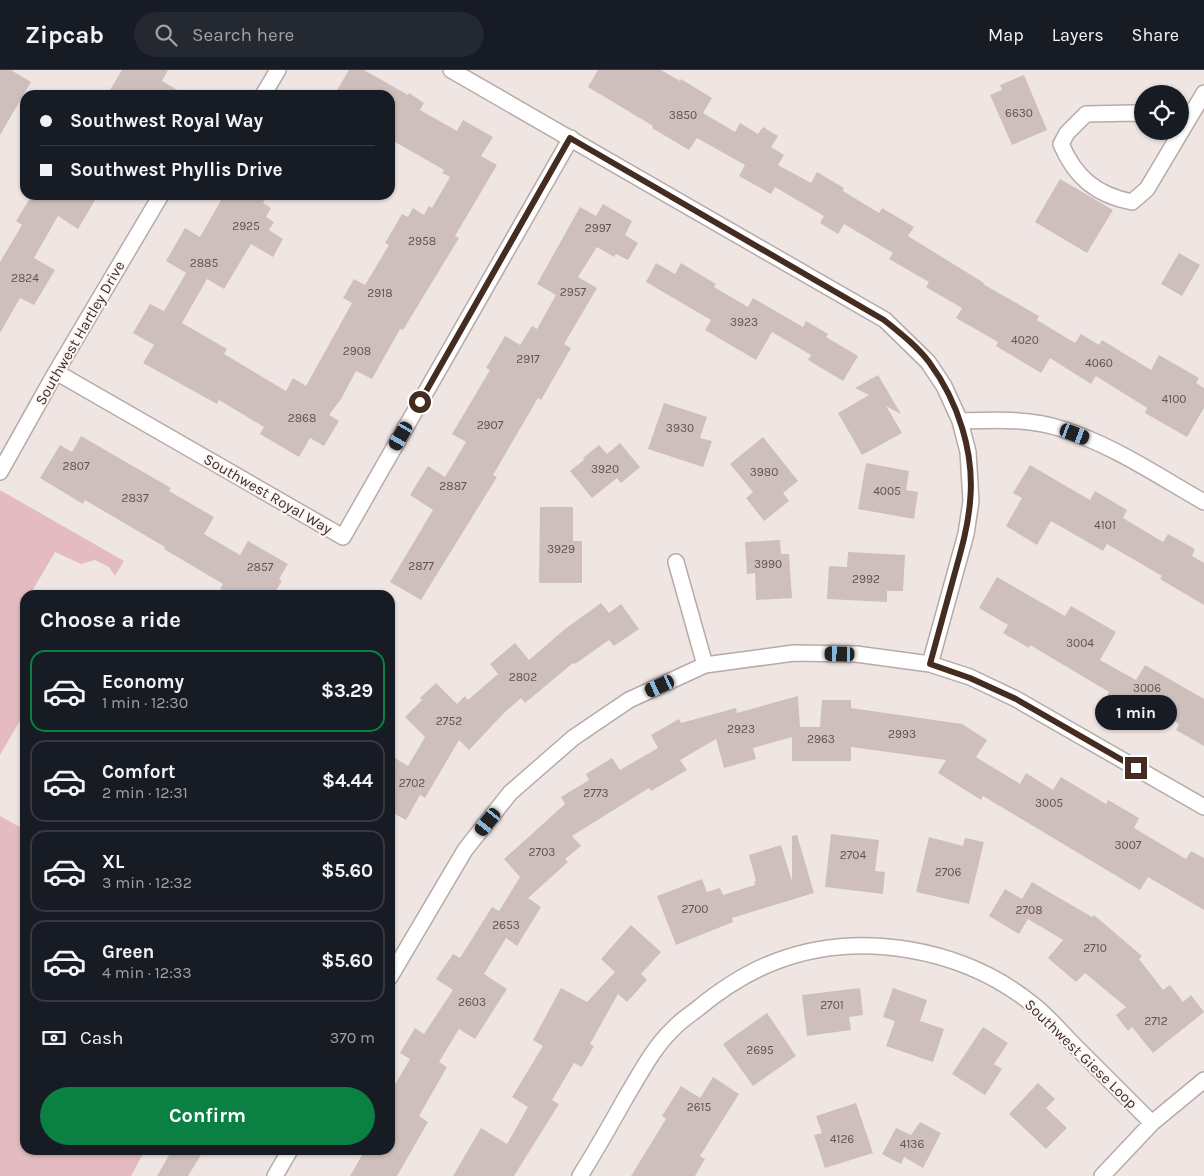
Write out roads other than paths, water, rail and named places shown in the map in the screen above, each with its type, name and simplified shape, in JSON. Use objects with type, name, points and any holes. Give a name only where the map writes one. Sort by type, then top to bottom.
[{"type":"street","points":[[266,90],[278,70]]},
{"type":"street","points":[[451,70],[884,320],[909,341],[928,362],[944,386],[960,421],[968,452],[971,501],[966,534],[930,664]]},
{"type":"street","points":[[1189,114],[1204,93]]},
{"type":"street","points":[[1134,114],[1086,114],[1067,133],[1061,144],[1072,167],[1100,192],[1117,199],[1132,202],[1147,189],[1173,140]]},
{"type":"street","name":"Southwest Royal Way","points":[[56,372],[343,537],[570,138]]},
{"type":"street","name":"Southwest Hartley Drive","points":[[0,472],[56,372],[158,200]]},
{"type":"street","points":[[960,421],[1002,420],[1061,428],[1090,439],[1118,453],[1204,502]]},
{"type":"street","points":[[676,562],[706,665]]},
{"type":"street","points":[[395,969],[465,850],[510,793],[573,738],[629,700],[706,665],[794,653],[856,654],[930,664],[970,678],[1016,699],[1204,807]]},
{"type":"street","name":"Southwest Giese Loop","points":[[580,1176],[642,1071],[673,1028],[732,983],[775,961],[827,948],[856,946],[914,950],[947,959],[976,970],[1004,984],[1032,1003],[1152,1122]]},
{"type":"street","points":[[1102,1176],[1152,1122],[1204,1080]]},
{"type":"street","points":[[275,1176],[287,1155]]}]
